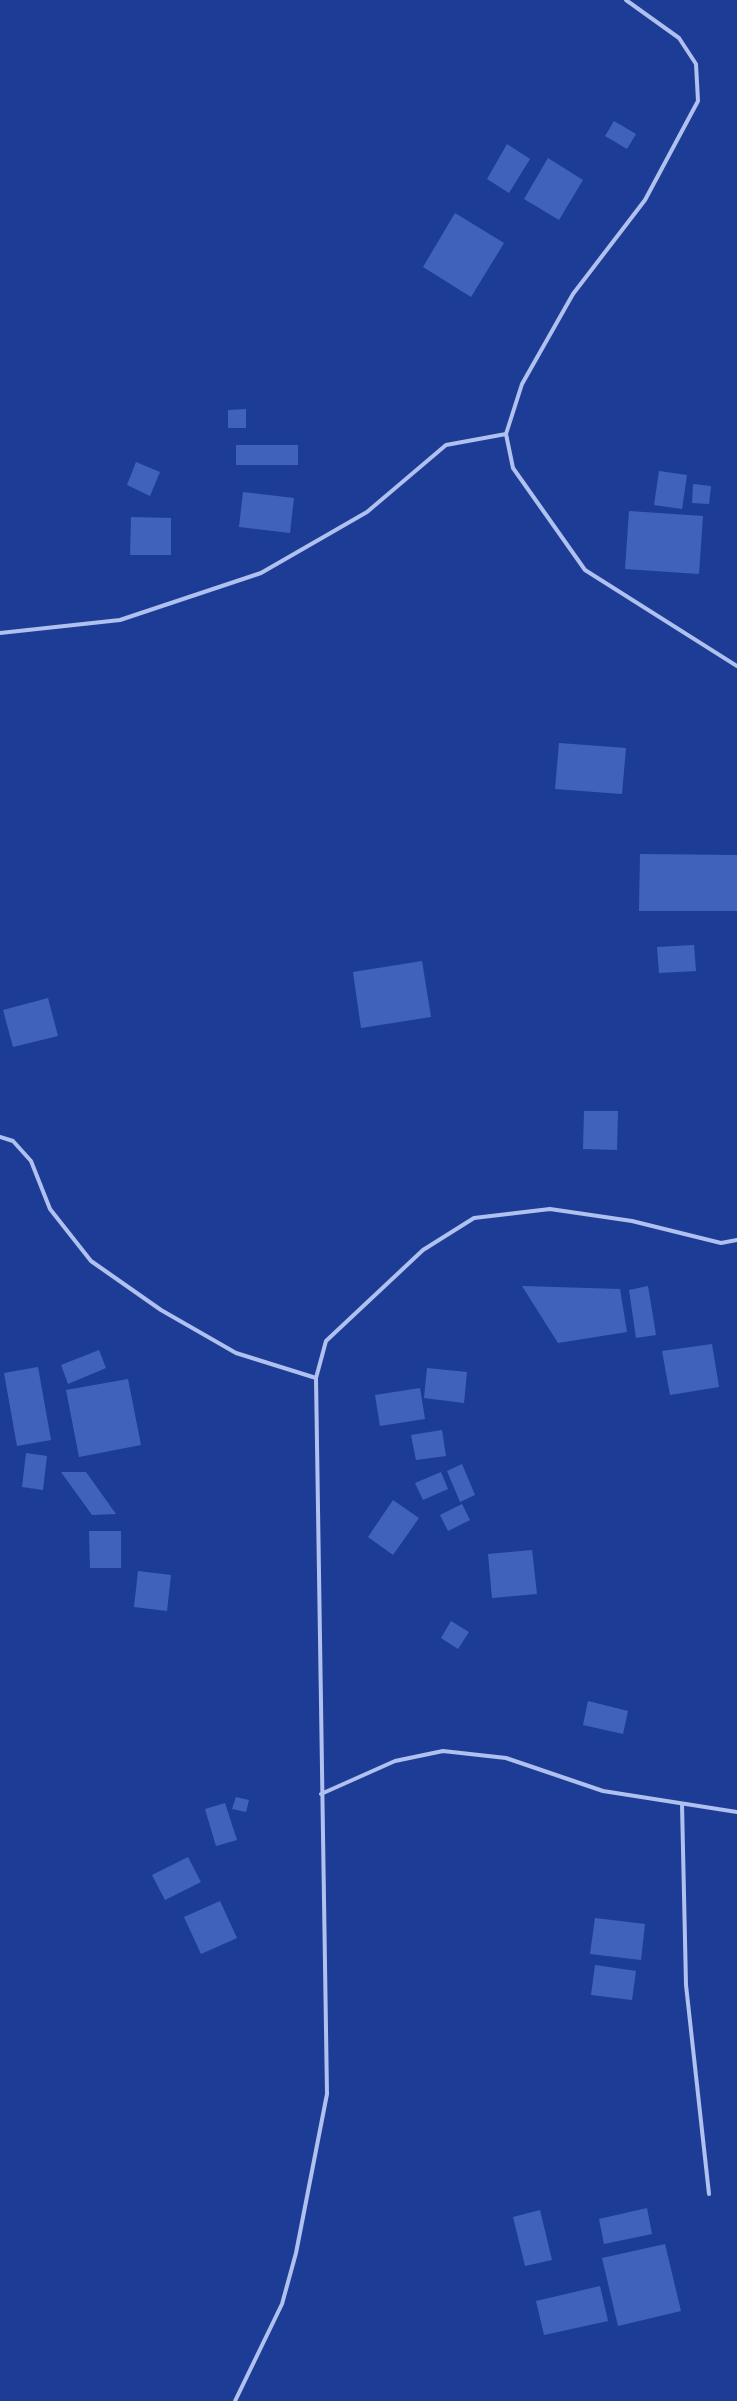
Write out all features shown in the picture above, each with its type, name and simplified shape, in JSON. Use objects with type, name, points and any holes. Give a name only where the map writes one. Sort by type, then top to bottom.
[{"type":"street","points":[[626,0],[679,38],[696,64],[698,101],[645,200],[573,294],[522,384],[506,434],[513,468],[585,570],[737,666]]},
{"type":"street","points":[[0,632],[120,620],[261,573],[367,512],[446,445],[506,434]]},
{"type":"street","points":[[0,1137],[13,1141],[31,1161],[50,1209],[91,1261],[161,1310],[236,1353],[316,1378]]},
{"type":"street","points":[[235,2401],[282,2304],[296,2253],[327,2094],[321,1794],[316,1378],[326,1341],[423,1250],[474,1218],[550,1209],[632,1221],[721,1242],[737,1240]]},
{"type":"street","points":[[321,1794],[395,1760],[443,1751],[506,1758],[603,1791],[737,1812]]},
{"type":"street","points":[[682,1804],[686,1985],[709,2194]]},
{"type":"building","points":[[614,121],[636,134],[627,149],[605,136]]},
{"type":"building","points":[[507,144],[530,159],[509,193],[487,179]]},
{"type":"building","points":[[548,158],[583,180],[559,220],[524,199]]},
{"type":"building","points":[[455,213],[504,243],[471,297],[423,267]]},
{"type":"building","points":[[246,409],[246,428],[228,428],[228,410]]},
{"type":"building","points":[[236,445],[298,445],[298,465],[236,465]]},
{"type":"building","points":[[136,462],[160,472],[150,496],[127,485]]},
{"type":"building","points":[[659,471],[687,475],[682,509],[654,505]]},
{"type":"building","points":[[693,484],[711,486],[709,504],[692,503]]},
{"type":"building","points":[[243,492],[294,498],[290,533],[239,527]]},
{"type":"building","points":[[629,511],[703,516],[699,574],[625,569]]},
{"type":"building","points":[[131,517],[171,518],[171,555],[130,555]]},
{"type":"building","points":[[559,743],[626,748],[622,794],[555,789]]},
{"type":"building","points":[[640,854],[737,855],[737,911],[639,911]]},
{"type":"building","points":[[694,945],[696,971],[659,973],[657,947]]},
{"type":"building","points":[[422,961],[431,1017],[361,1028],[353,972]]},
{"type":"building","points":[[48,998],[58,1036],[13,1047],[3,1010]]},
{"type":"building","points":[[584,1111],[618,1111],[617,1150],[583,1149]]},
{"type":"building","points":[[522,1286],[620,1289],[627,1332],[558,1343]]},
{"type":"building","points":[[648,1286],[656,1335],[636,1338],[629,1290]]},
{"type":"building","points":[[712,1344],[719,1387],[670,1395],[662,1351]]},
{"type":"building","points":[[99,1350],[106,1368],[68,1384],[61,1365]]},
{"type":"building","points":[[38,1367],[51,1440],[17,1446],[4,1373]]},
{"type":"building","points":[[427,1368],[467,1372],[464,1403],[424,1398]]},
{"type":"building","points":[[128,1379],[141,1445],[79,1457],[66,1390]]},
{"type":"building","points":[[420,1388],[425,1419],[380,1426],[375,1395]]},
{"type":"building","points":[[442,1430],[446,1456],[416,1460],[411,1435]]},
{"type":"building","points":[[26,1453],[47,1456],[43,1490],[22,1487]]},
{"type":"building","points":[[462,1464],[475,1495],[460,1502],[447,1471]]},
{"type":"building","points":[[61,1472],[86,1472],[116,1514],[92,1515]]},
{"type":"building","points":[[441,1472],[448,1489],[423,1500],[415,1483]]},
{"type":"building","points":[[393,1500],[419,1518],[393,1555],[368,1537]]},
{"type":"building","points":[[462,1504],[470,1520],[448,1531],[440,1515]]},
{"type":"building","points":[[89,1531],[121,1531],[121,1568],[90,1568]]},
{"type":"building","points":[[532,1550],[537,1594],[492,1598],[488,1554]]},
{"type":"building","points":[[138,1571],[171,1575],[167,1611],[134,1607]]},
{"type":"building","points":[[451,1621],[469,1632],[458,1649],[441,1638]]},
{"type":"building","points":[[588,1701],[628,1711],[623,1734],[583,1725]]},
{"type":"building","points":[[236,1797],[249,1800],[246,1812],[232,1809]]},
{"type":"building","points":[[225,1803],[237,1840],[216,1846],[205,1809]]},
{"type":"building","points":[[188,1857],[201,1882],[165,1900],[152,1875]]},
{"type":"building","points":[[220,1901],[237,1938],[201,1954],[184,1917]]},
{"type":"building","points":[[595,1918],[645,1924],[641,1960],[590,1954]]},
{"type":"building","points":[[595,1965],[636,1971],[632,2000],[591,1995]]},
{"type":"building","points":[[647,2208],[652,2234],[604,2244],[599,2219]]},
{"type":"building","points":[[540,2210],[552,2260],[525,2266],[513,2217]]},
{"type":"building","points":[[665,2244],[681,2311],[618,2326],[602,2258]]},
{"type":"building","points":[[600,2286],[608,2321],[544,2335],[536,2301]]}]
